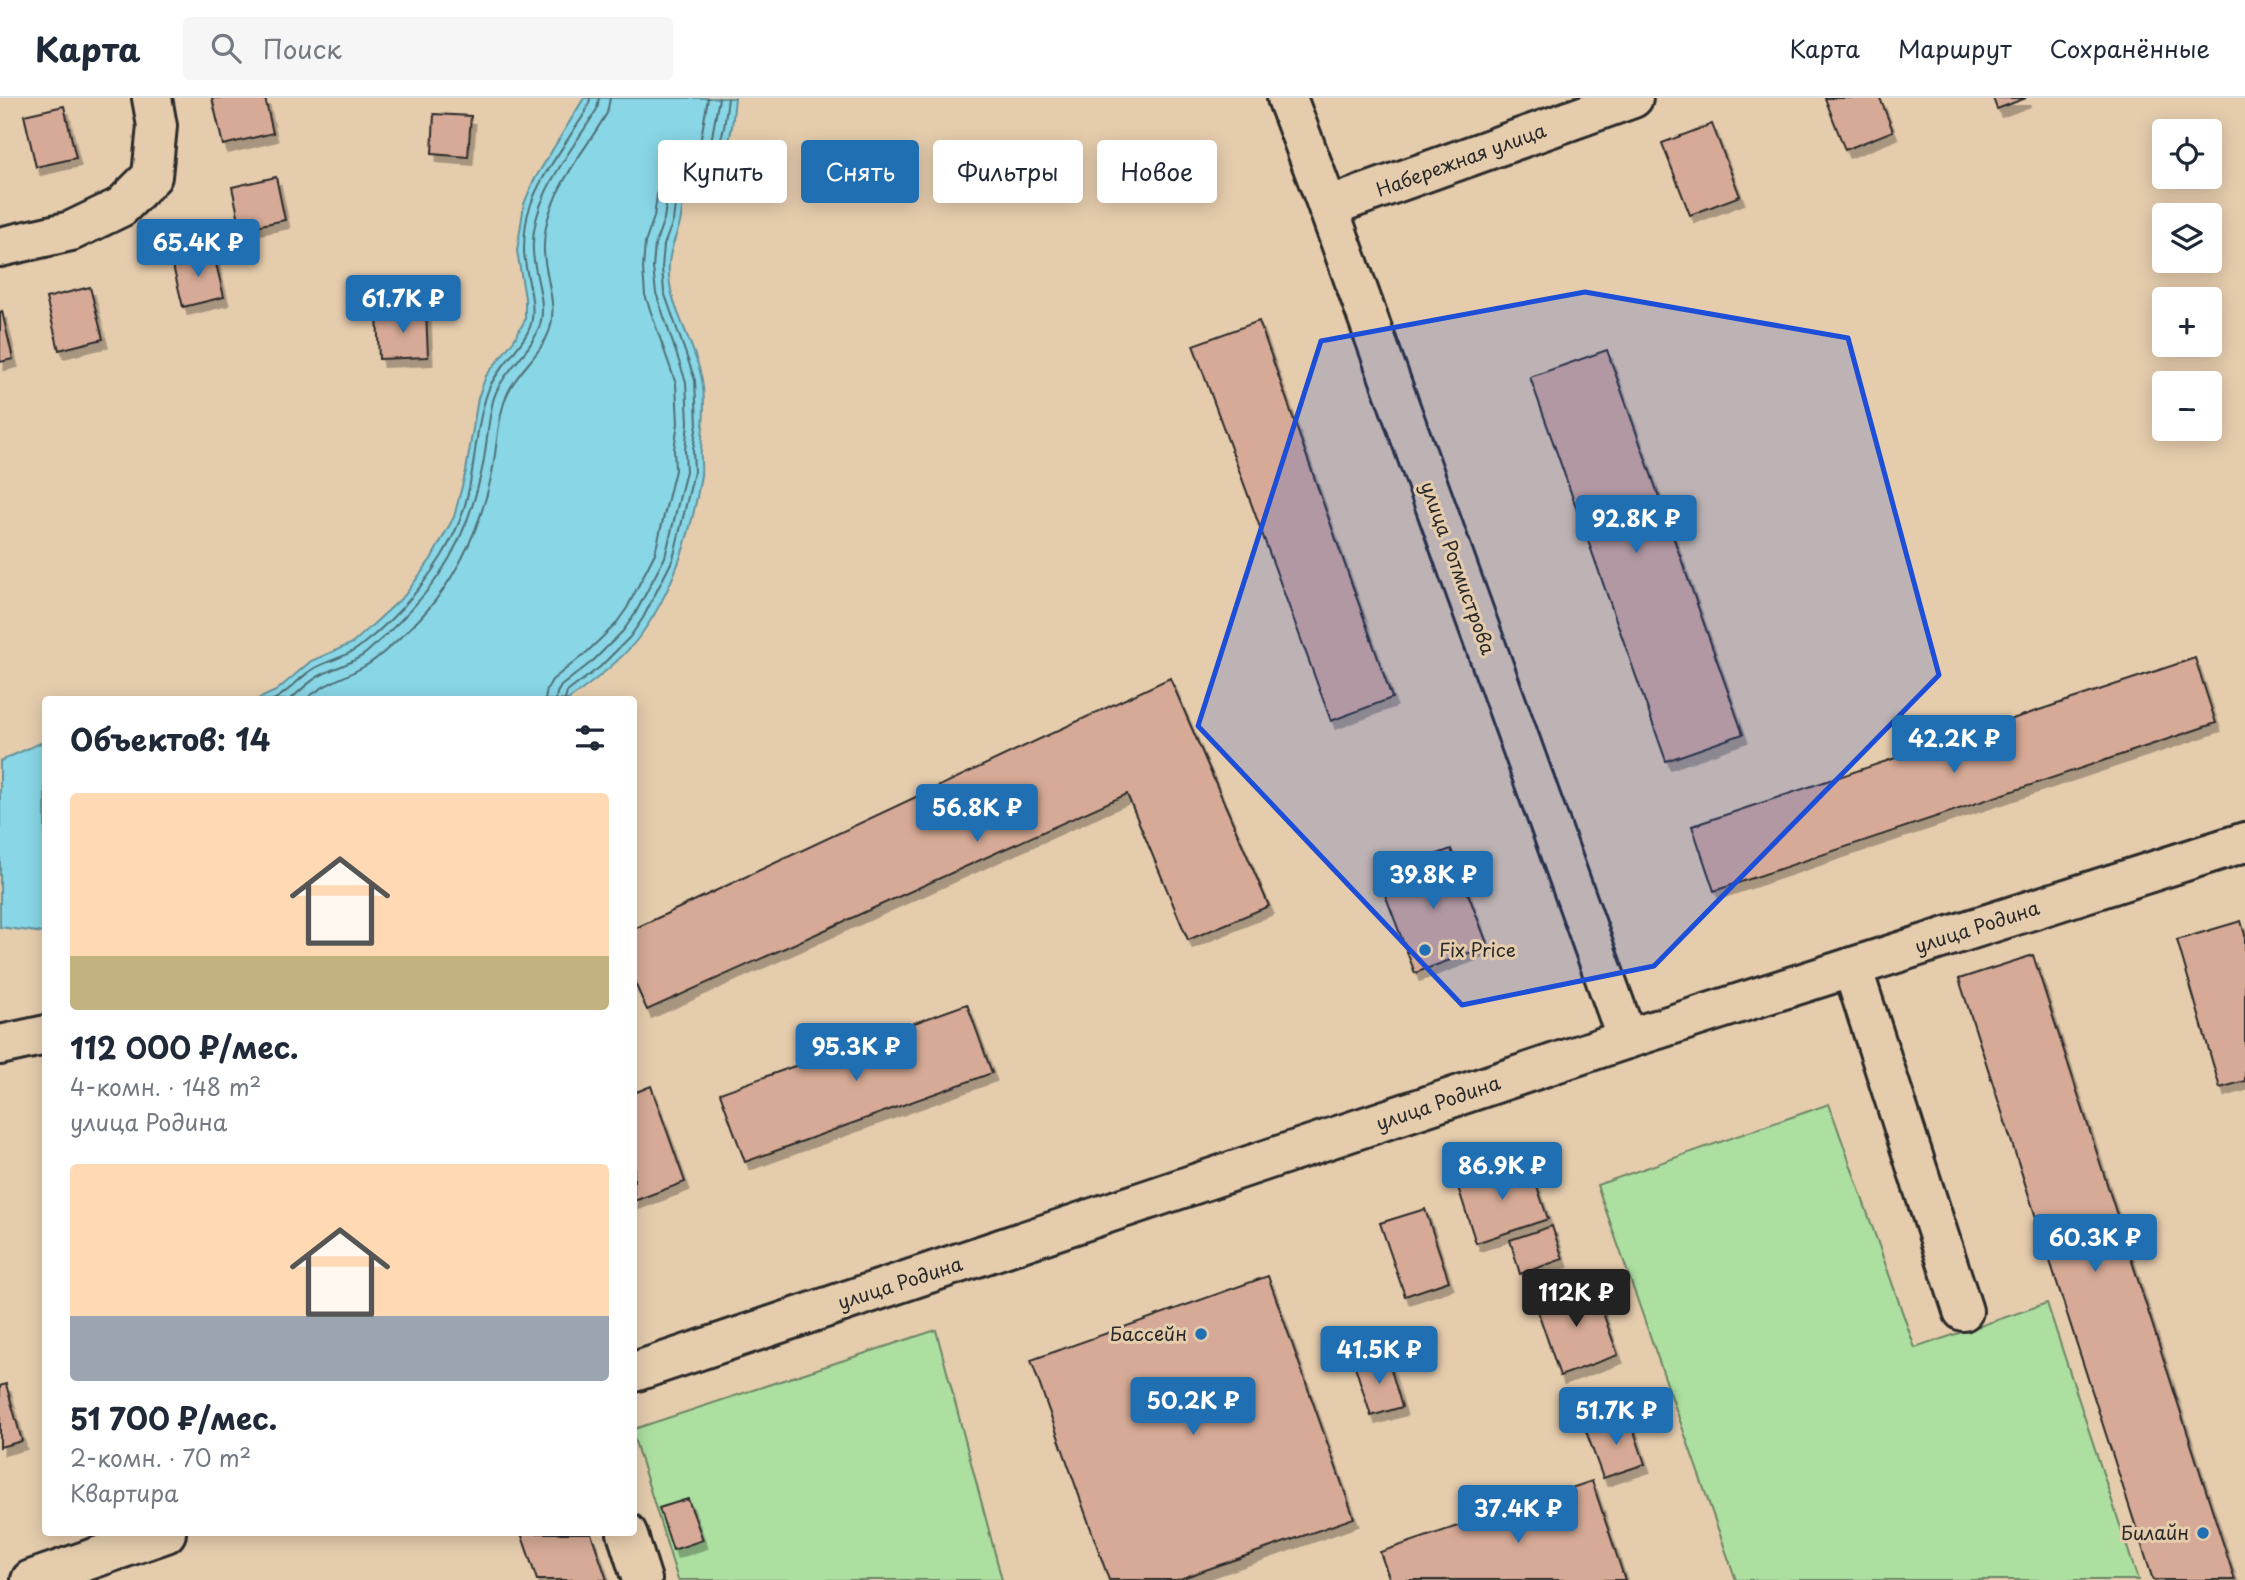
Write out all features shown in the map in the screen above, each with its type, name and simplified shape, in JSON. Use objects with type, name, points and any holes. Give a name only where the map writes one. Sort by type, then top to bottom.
[{"type":"street","points":[[0,247],[71,231],[121,206],[152,176],[157,126],[152,98]]},
{"type":"street","name":"улица Ротмистрова","points":[[1287,98],[1627,1039]]},
{"type":"street","name":"Набережная улица","points":[[1328,207],[1633,98]]},
{"type":"street","name":"улица Родина","points":[[637,1371],[1627,1039],[2245,842]]},
{"type":"street","points":[[1852,967],[1963,1311]]},
{"type":"street","points":[[0,1045],[42,1036]]},
{"type":"street","points":[[31,1580],[157,1536]]},
{"type":"street","points":[[628,1536],[642,1580]]},
{"type":"highlighted area","points":[[1585,292],[1848,338],[1939,675],[1654,966],[1462,1005],[1198,726],[1321,341]]},
{"type":"green space","points":[[1829,1104],[1915,1348],[2047,1303],[2138,1580],[1736,1580],[1597,1185]]},
{"type":"green space","points":[[936,1330],[1002,1580],[678,1580],[637,1448],[637,1428]]},
{"type":"water","points":[[584,98],[735,98],[729,140],[658,140],[658,203],[683,203],[670,258],[669,279],[676,308],[698,365],[704,397],[701,475],[692,519],[679,562],[660,604],[629,649],[604,673],[573,696],[265,696],[276,691],[311,661],[353,643],[405,595],[431,559],[454,517],[466,471],[478,398],[486,376],[514,340],[525,320],[525,298],[517,251],[524,204],[533,182]]},
{"type":"water","points":[[42,742],[42,933],[0,927],[0,761]]},
{"type":"building","points":[[212,98],[265,98],[273,133],[223,145]]},
{"type":"building","points":[[1825,98],[1880,98],[1893,131],[1845,150]]},
{"type":"building","points":[[1993,98],[2026,98],[1997,109]]},
{"type":"building","points":[[64,106],[76,158],[36,167],[24,115]]},
{"type":"building","points":[[434,114],[471,116],[468,157],[432,154]]},
{"type":"building","points":[[1712,124],[1740,196],[1690,215],[1662,143]]},
{"type":"building","points":[[276,177],[285,220],[241,229],[232,187]]},
{"type":"building","points":[[213,251],[224,297],[183,307],[172,262]]},
{"type":"building","points":[[90,287],[103,339],[59,350],[46,298]]},
{"type":"building","points":[[2,311],[13,359],[0,362],[0,312]]},
{"type":"building","points":[[426,311],[428,357],[379,359],[377,314]]},
{"type":"building","points":[[1259,321],[1392,698],[1331,721],[1193,345]]},
{"type":"building","points":[[1607,350],[1743,734],[1666,761],[1530,377]]},
{"type":"building","points":[[2195,658],[2216,723],[1714,891],[1692,826]]},
{"type":"building","points":[[1170,678],[1269,906],[1188,940],[1127,794],[647,1010],[637,988],[637,928]]},
{"type":"building","points":[[1451,849],[1488,946],[1415,973],[1378,876]]},
{"type":"building","points":[[2241,921],[2245,935],[2245,1081],[2220,1088],[2177,940]]},
{"type":"building","points":[[2033,955],[2235,1580],[2153,1580],[1959,979]]},
{"type":"building","points":[[967,1004],[992,1073],[745,1162],[720,1093]]},
{"type":"building","points":[[651,1086],[685,1182],[637,1200],[637,1092]]},
{"type":"building","points":[[1528,1160],[1548,1219],[1476,1243],[1457,1184]]},
{"type":"building","points":[[1425,1209],[1449,1281],[1405,1296],[1380,1223]]},
{"type":"building","points":[[1552,1226],[1563,1259],[1520,1274],[1510,1240]]},
{"type":"building","points":[[1268,1276],[1354,1518],[1177,1580],[1109,1580],[1031,1360]]},
{"type":"building","points":[[1592,1282],[1618,1355],[1560,1376],[1535,1303]]},
{"type":"building","points":[[1387,1356],[1402,1407],[1371,1416],[1355,1366]]},
{"type":"building","points":[[6,1384],[22,1441],[0,1447],[0,1386]]},
{"type":"building","points":[[1629,1416],[1645,1464],[1603,1478],[1586,1431]]},
{"type":"building","points":[[1592,1481],[1625,1580],[1390,1580],[1380,1552]]},
{"type":"building","points":[[688,1499],[703,1540],[673,1550],[659,1508]]},
{"type":"building","points":[[522,1536],[592,1536],[607,1580],[537,1580]]},
{"type":"place","name":"Fix Price","points":[[1425,950]]},
{"type":"place","name":"Бассейн","points":[[1201,1334]]},
{"type":"place","name":"Билайн","points":[[2203,1533]]}]
